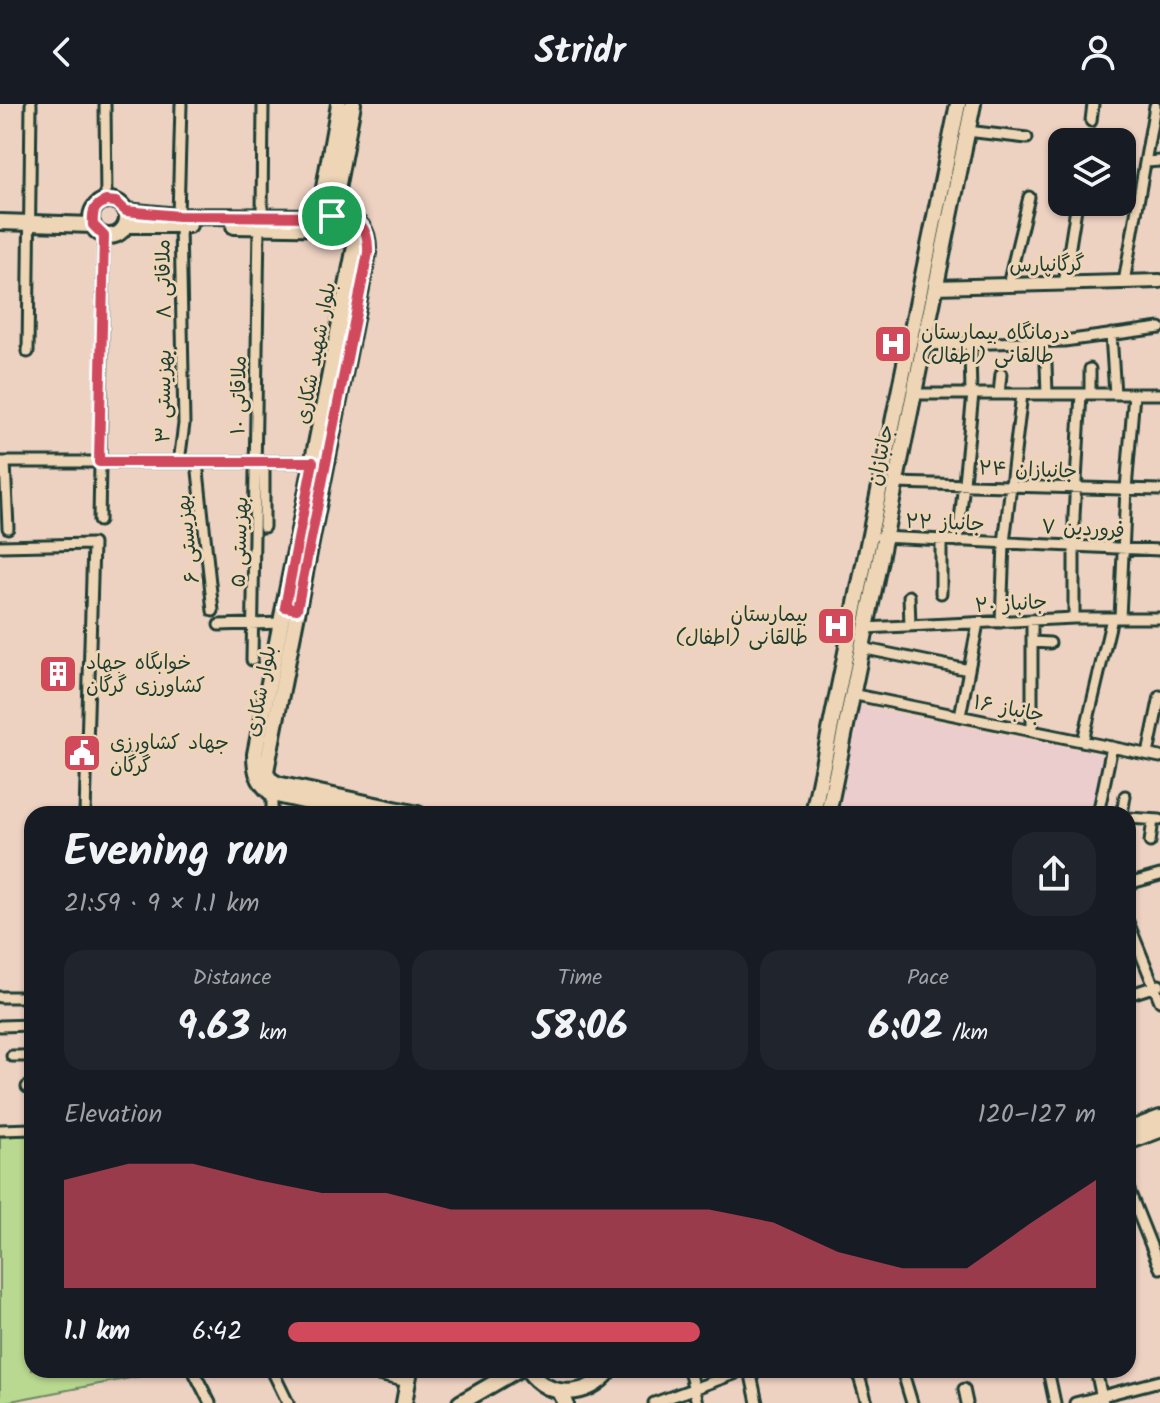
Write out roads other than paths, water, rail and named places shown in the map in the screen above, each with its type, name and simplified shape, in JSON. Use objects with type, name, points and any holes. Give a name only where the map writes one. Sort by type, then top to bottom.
[{"type":"main road","points":[[329,199],[339,104]]},
{"type":"main road","points":[[324,220],[353,104]]},
{"type":"main road","name":"جانبازان","points":[[816,806],[851,694],[865,628],[876,536],[894,483],[935,287],[958,104]]},
{"type":"main road","name":"جانبازان","points":[[828,806],[831,762],[945,199],[973,104]]},
{"type":"main road","points":[[0,214],[96,225],[117,235],[126,218],[116,202],[106,201],[96,206],[96,225]]},
{"type":"main road","points":[[0,222],[29,218]]},
{"type":"main road","name":"بلوار شکاری","points":[[126,218],[179,221],[357,220],[365,228],[369,240],[368,253],[291,608],[266,771],[269,779],[286,787],[379,806]]},
{"type":"main road","name":"بلوار شهید شکاری","points":[[272,794],[261,785],[255,771],[255,754],[281,623],[291,608],[313,462],[356,241],[354,234],[324,220]]},
{"type":"main road","points":[[272,794],[325,806]]},
{"type":"main road","points":[[1136,1127],[1160,1118]]},
{"type":"main road","points":[[1136,1139],[1160,1130]]},
{"type":"main road","points":[[404,1403],[409,1378]]},
{"type":"main road","points":[[460,1403],[503,1378]]},
{"type":"main road","points":[[536,1378],[563,1397],[584,1397],[603,1378]]},
{"type":"street","points":[[28,352],[31,104]]},
{"type":"street","points":[[105,104],[106,201]]},
{"type":"street","name":"ملاقاتی ۸","points":[[181,104],[179,221],[182,331]]},
{"type":"street","name":"۱۰ ملاقاتی","points":[[252,660],[263,104]]},
{"type":"street","points":[[1091,121],[1093,104]]},
{"type":"street","points":[[1124,282],[1154,105]]},
{"type":"street","points":[[967,131],[1027,138]]},
{"type":"street","points":[[1146,162],[1160,161]]},
{"type":"street","points":[[1008,285],[1029,197]]},
{"type":"street","points":[[1064,284],[1075,216]]},
{"type":"street","points":[[96,225],[101,354],[99,521]]},
{"type":"street","name":"گرگانپارس","points":[[935,287],[1160,281]]},
{"type":"street","points":[[923,345],[1064,341],[1160,328]]},
{"type":"street","name":"۳ بهزیستی","points":[[179,462],[184,424],[182,331]]},
{"type":"street","points":[[1111,334],[1115,394]]},
{"type":"street","points":[[958,541],[966,485],[972,394],[970,350]]},
{"type":"street","points":[[1046,364],[1047,394]]},
{"type":"street","points":[[1074,618],[1075,488],[1078,442],[1090,369]]},
{"type":"street","points":[[999,394],[1001,374]]},
{"type":"street","points":[[913,394],[1160,394]]},
{"type":"street","points":[[1001,622],[1004,543],[1022,394]]},
{"type":"street","points":[[1083,741],[1116,618],[1134,394]]},
{"type":"street","points":[[8,528],[3,462],[313,462]]},
{"type":"street","name":"بهزیستی ۶","points":[[197,462],[213,611]]},
{"type":"street","points":[[262,462],[264,527]]},
{"type":"street","name":"۵ بهزیستی","points":[[252,660],[262,462]]},
{"type":"street","name":"جانبازان ۲۴","points":[[894,483],[1160,490]]},
{"type":"street","name":"۲۲ جانباز","points":[[876,536],[1004,543]]},
{"type":"street","points":[[941,540],[941,593]]},
{"type":"street","name":"فروردین ۷","points":[[1004,543],[1160,550]]},
{"type":"street","points":[[0,546],[93,544],[85,806]]},
{"type":"street","points":[[909,596],[910,626]]},
{"type":"street","name":"۲۰ جانباز","points":[[865,628],[1074,618],[1160,618]]},
{"type":"street","points":[[1032,620],[1032,731]]},
{"type":"street","points":[[219,625],[281,623]]},
{"type":"street","points":[[960,716],[978,623]]},
{"type":"street","points":[[1032,642],[1050,643]]},
{"type":"street","points":[[861,648],[969,670]]},
{"type":"street","name":"جانباز ۱۶","points":[[851,694],[1160,757]]},
{"type":"street","points":[[1148,754],[1160,696]]},
{"type":"street","points":[[1100,806],[1112,747]]},
{"type":"street","points":[[272,794],[272,806]]},
{"type":"street","points":[[1123,806],[1125,796]]},
{"type":"street","points":[[1136,819],[1156,820],[1150,842]]},
{"type":"street","points":[[1136,882],[1160,875]]},
{"type":"street","points":[[1136,939],[1157,985],[1160,1001]]},
{"type":"street","points":[[1136,992],[1157,985]]},
{"type":"street","points":[[0,997],[24,997]]},
{"type":"street","points":[[0,1026],[24,1025]]},
{"type":"street","points":[[12,1056],[24,1056]]},
{"type":"street","points":[[0,1130],[24,1129]]},
{"type":"street","points":[[1136,1208],[1160,1268]]},
{"type":"street","points":[[197,1378],[210,1403]]},
{"type":"street","points":[[276,1378],[288,1403]]},
{"type":"street","points":[[691,1378],[697,1403]]},
{"type":"street","points":[[654,1403],[720,1378]]},
{"type":"street","points":[[751,1378],[757,1403]]},
{"type":"street","points":[[859,1378],[867,1403]]},
{"type":"street","points":[[904,1378],[912,1403]]},
{"type":"street","points":[[1050,1378],[1055,1403]]},
{"type":"street","points":[[1098,1378],[1102,1400]]},
{"type":"street","points":[[1075,1403],[1102,1400],[1160,1381]]},
{"type":"street","points":[[964,1389],[967,1403]]},
{"type":"place","name":"درمانگاه بیمارستان طالقانی (اطفال)","points":[[893,344]]},
{"type":"place","name":"بیمارستان طالقانی (اطفال)","points":[[836,626]]},
{"type":"place","name":"خوابگاه جهاد کشاورزی گرگان","points":[[58,674]]},
{"type":"place","name":"جهاد کشاورزی گرگان","points":[[82,753]]}]
